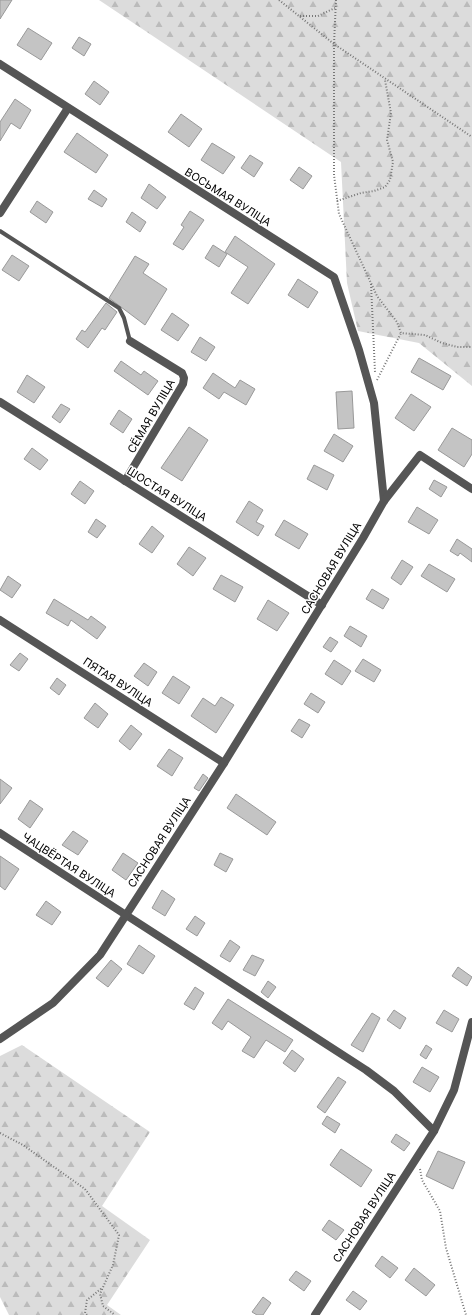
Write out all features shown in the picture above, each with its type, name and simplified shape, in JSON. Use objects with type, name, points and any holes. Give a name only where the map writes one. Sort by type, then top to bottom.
[{"type":"street","name":"ВОСЬМАЯ ВУЛІЦА","points":[[0,64],[334,277],[359,350],[374,403],[384,501]]},
{"type":"street","points":[[0,214],[68,108]]},
{"type":"street","name":"СЁМАЯ ВУЛІЦА","points":[[125,481],[183,384],[184,378],[182,373],[130,340]]},
{"type":"street","name":"ШОСТАЯ ВУЛІЦА","points":[[0,402],[322,604]]},
{"type":"street","name":"САСНОВАЯ ВУЛІЦА","points":[[0,1039],[53,1003],[100,955],[224,763],[384,501],[420,455],[472,489]]},
{"type":"street","name":"ПЯТАЯ ВУЛІЦА","points":[[0,620],[224,763]]},
{"type":"street","name":"ЧАЦВЁРТАЯ ВУЛІЦА","points":[[0,834],[126,915]]},
{"type":"street","points":[[126,915],[366,1070],[394,1091],[434,1131]]},
{"type":"street","name":"САСНОВАЯ ВУЛІЦА","points":[[314,1315],[434,1131],[454,1090],[472,1022]]},
{"type":"lane","points":[[0,231],[119,308],[124,318],[130,340]]},
{"type":"path","points":[[279,0],[334,44],[385,80],[472,137]]},
{"type":"path","points":[[336,0],[334,44],[334,175],[339,214],[377,296],[396,322],[401,333]]},
{"type":"path","points":[[299,16],[318,16],[335,8]]},
{"type":"path","points":[[338,201],[385,187],[390,180],[393,162],[387,140],[391,113],[385,80]]},
{"type":"path","points":[[370,282],[376,385],[401,333]]},
{"type":"path","points":[[401,333],[425,335],[442,343],[457,347],[472,347]]},
{"type":"path","points":[[0,1133],[23,1145],[85,1189],[119,1235],[113,1265],[100,1294],[103,1306],[115,1315]]},
{"type":"path","points":[[421,1151],[420,1166],[422,1180],[440,1211],[446,1248],[466,1315]]},
{"type":"path","points":[[87,1315],[85,1313],[87,1300],[103,1287]]},
{"type":"green space","points":[[99,0],[472,0],[472,386],[419,343],[358,331],[347,283],[341,162]]},
{"type":"green space","points":[[22,1045],[150,1132],[102,1206],[150,1240],[107,1305],[121,1315],[9,1315],[0,1297],[0,1056]]},
{"type":"building","points":[[0,0],[12,0],[0,19]]},
{"type":"building","points":[[28,28],[52,43],[41,60],[17,45]]},
{"type":"building","points":[[79,37],[91,44],[84,56],[72,48]]},
{"type":"building","points":[[94,81],[109,92],[100,105],[85,94]]},
{"type":"building","points":[[15,99],[31,110],[20,129],[11,123],[0,141],[0,122]]},
{"type":"building","points":[[181,114],[202,129],[189,147],[168,132]]},
{"type":"building","points":[[77,133],[108,155],[96,173],[64,152]]},
{"type":"building","points":[[212,143],[235,157],[223,174],[201,160]]},
{"type":"building","points":[[250,155],[263,163],[254,177],[241,168]]},
{"type":"building","points":[[299,167],[312,176],[303,189],[290,180]]},
{"type":"building","points":[[149,184],[166,197],[157,209],[141,198]]},
{"type":"building","points":[[94,190],[107,199],[102,207],[88,199]]},
{"type":"building","points":[[37,201],[53,212],[46,223],[30,212]]},
{"type":"building","points":[[190,211],[204,220],[183,250],[173,244],[184,227],[181,225]]},
{"type":"building","points":[[132,212],[146,222],[140,232],[126,222]]},
{"type":"building","points":[[235,236],[275,264],[248,304],[231,293],[248,267],[225,252]]},
{"type":"building","points":[[213,245],[227,254],[219,267],[205,258]]},
{"type":"building","points":[[12,255],[29,266],[19,281],[2,270]]},
{"type":"building","points":[[135,256],[149,264],[143,273],[167,289],[145,325],[109,298]]},
{"type":"building","points":[[298,279],[318,292],[308,308],[288,295]]},
{"type":"building","points":[[106,303],[117,312],[105,330],[102,328],[88,348],[76,339],[82,330],[85,332]]},
{"type":"building","points":[[172,313],[189,325],[178,341],[161,330]]},
{"type":"building","points":[[200,337],[215,347],[206,361],[191,352]]},
{"type":"building","points":[[419,358],[451,376],[443,390],[411,372]]},
{"type":"building","points":[[121,361],[141,375],[144,371],[158,381],[148,395],[114,371]]},
{"type":"building","points":[[213,373],[235,388],[240,380],[255,389],[246,405],[224,392],[219,399],[203,388]]},
{"type":"building","points":[[27,375],[45,387],[34,403],[17,392]]},
{"type":"building","points":[[352,391],[354,428],[338,429],[336,392]]},
{"type":"building","points":[[411,394],[431,407],[414,431],[395,418]]},
{"type":"building","points":[[61,404],[70,409],[60,423],[52,417]]},
{"type":"building","points":[[119,410],[132,419],[123,433],[110,424]]},
{"type":"building","points":[[189,427],[208,440],[182,481],[161,468]]},
{"type":"building","points":[[452,428],[472,440],[472,454],[464,467],[438,450]]},
{"type":"building","points":[[334,434],[353,446],[343,462],[324,451]]},
{"type":"building","points":[[32,448],[48,460],[40,470],[24,459]]},
{"type":"building","points":[[314,465],[334,475],[327,490],[307,479]]},
{"type":"building","points":[[434,480],[447,487],[441,497],[429,489]]},
{"type":"building","points":[[80,481],[94,491],[85,504],[71,494]]},
{"type":"building","points":[[249,501],[263,510],[256,522],[264,526],[258,536],[236,522]]},
{"type":"building","points":[[417,507],[438,520],[429,534],[408,522]]},
{"type":"building","points":[[96,519],[106,526],[97,538],[88,532]]},
{"type":"building","points":[[284,520],[308,534],[299,549],[275,535]]},
{"type":"building","points":[[152,526],[164,536],[152,553],[139,544]]},
{"type":"building","points":[[457,539],[472,549],[472,562],[460,553],[458,556],[450,551]]},
{"type":"building","points":[[189,547],[206,558],[193,576],[177,564]]},
{"type":"building","points":[[402,560],[413,567],[401,585],[391,578]]},
{"type":"building","points":[[429,564],[455,579],[447,592],[421,576]]},
{"type":"building","points":[[221,575],[243,587],[235,602],[213,589]]},
{"type":"building","points":[[8,576],[21,585],[12,598],[0,590]]},
{"type":"building","points":[[372,589],[389,599],[383,609],[366,599]]},
{"type":"building","points":[[54,599],[88,620],[91,616],[106,627],[97,639],[71,620],[68,626],[46,613]]},
{"type":"building","points":[[268,600],[289,613],[277,631],[257,619]]},
{"type":"building","points":[[350,626],[367,636],[361,647],[344,636]]},
{"type":"building","points":[[330,637],[338,642],[331,652],[323,647]]},
{"type":"building","points":[[20,653],[28,659],[19,671],[10,665]]},
{"type":"building","points":[[363,659],[381,670],[374,682],[355,671]]},
{"type":"building","points":[[334,660],[351,671],[342,685],[325,674]]},
{"type":"building","points":[[144,663],[157,672],[148,686],[134,676]]},
{"type":"building","points":[[173,676],[190,687],[179,704],[162,693]]},
{"type":"building","points":[[57,678],[66,685],[59,695],[50,688]]},
{"type":"building","points":[[311,693],[325,702],[318,713],[304,704]]},
{"type":"building","points":[[221,697],[234,705],[216,733],[191,716],[203,698],[215,706]]},
{"type":"building","points":[[95,703],[108,714],[98,728],[84,718]]},
{"type":"building","points":[[299,719],[310,725],[302,738],[291,731]]},
{"type":"building","points":[[131,725],[142,734],[130,750],[119,741]]},
{"type":"building","points":[[169,749],[183,758],[172,776],[157,766]]},
{"type":"building","points":[[203,774],[208,778],[199,791],[194,788]]},
{"type":"building","points":[[0,779],[12,788],[0,804]]},
{"type":"building","points":[[236,794],[276,822],[267,835],[227,808]]},
{"type":"building","points":[[30,800],[43,809],[30,828],[18,819]]},
{"type":"building","points":[[73,831],[88,841],[78,855],[62,845]]},
{"type":"building","points":[[123,853],[138,863],[126,880],[112,870]]},
{"type":"building","points":[[220,853],[233,859],[226,872],[214,865]]},
{"type":"building","points":[[0,856],[19,869],[5,890],[0,886]]},
{"type":"building","points":[[162,890],[175,899],[165,916],[152,908]]},
{"type":"building","points":[[46,901],[61,912],[52,925],[36,915]]},
{"type":"building","points":[[195,916],[205,923],[197,936],[186,929]]},
{"type":"building","points":[[230,940],[240,947],[230,962],[220,956]]},
{"type":"building","points":[[139,945],[155,956],[143,974],[127,964]]},
{"type":"building","points":[[252,955],[264,960],[255,976],[243,970]]},
{"type":"building","points":[[111,960],[122,969],[108,987],[96,978]]},
{"type":"building","points":[[458,967],[472,977],[467,986],[452,976]]},
{"type":"building","points":[[268,981],[276,987],[268,998],[261,992]]},
{"type":"building","points":[[195,987],[204,993],[194,1010],[184,1004]]},
{"type":"building","points":[[228,999],[293,1040],[285,1052],[266,1040],[254,1058],[242,1051],[251,1037],[228,1021],[222,1030],[212,1023]]},
{"type":"building","points":[[394,1010],[406,1018],[400,1029],[387,1020]]},
{"type":"building","points":[[444,1010],[459,1019],[452,1032],[436,1023]]},
{"type":"building","points":[[372,1013],[380,1018],[363,1052],[351,1045]]},
{"type":"building","points":[[426,1045],[432,1049],[426,1059],[420,1055]]},
{"type":"building","points":[[292,1050],[304,1059],[295,1072],[283,1063]]},
{"type":"building","points":[[422,1067],[439,1077],[430,1092],[413,1082]]},
{"type":"building","points":[[338,1077],[346,1082],[325,1113],[317,1107]]},
{"type":"building","points":[[327,1116],[340,1124],[335,1133],[322,1124]]},
{"type":"building","points":[[396,1134],[410,1143],[404,1151],[391,1142]]},
{"type":"building","points":[[341,1149],[372,1170],[361,1187],[330,1165]]},
{"type":"building","points":[[438,1151],[465,1162],[453,1189],[426,1176]]},
{"type":"building","points":[[329,1220],[344,1230],[336,1240],[322,1230]]},
{"type":"building","points":[[382,1256],[398,1268],[390,1278],[375,1266]]},
{"type":"building","points":[[414,1268],[435,1285],[426,1296],[405,1280]]},
{"type":"building","points":[[296,1271],[311,1281],[304,1291],[289,1280]]},
{"type":"building","points":[[353,1291],[367,1301],[360,1310],[346,1300]]},
{"type":"building","points":[[263,1297],[271,1303],[263,1315],[257,1315],[252,1312]]}]
